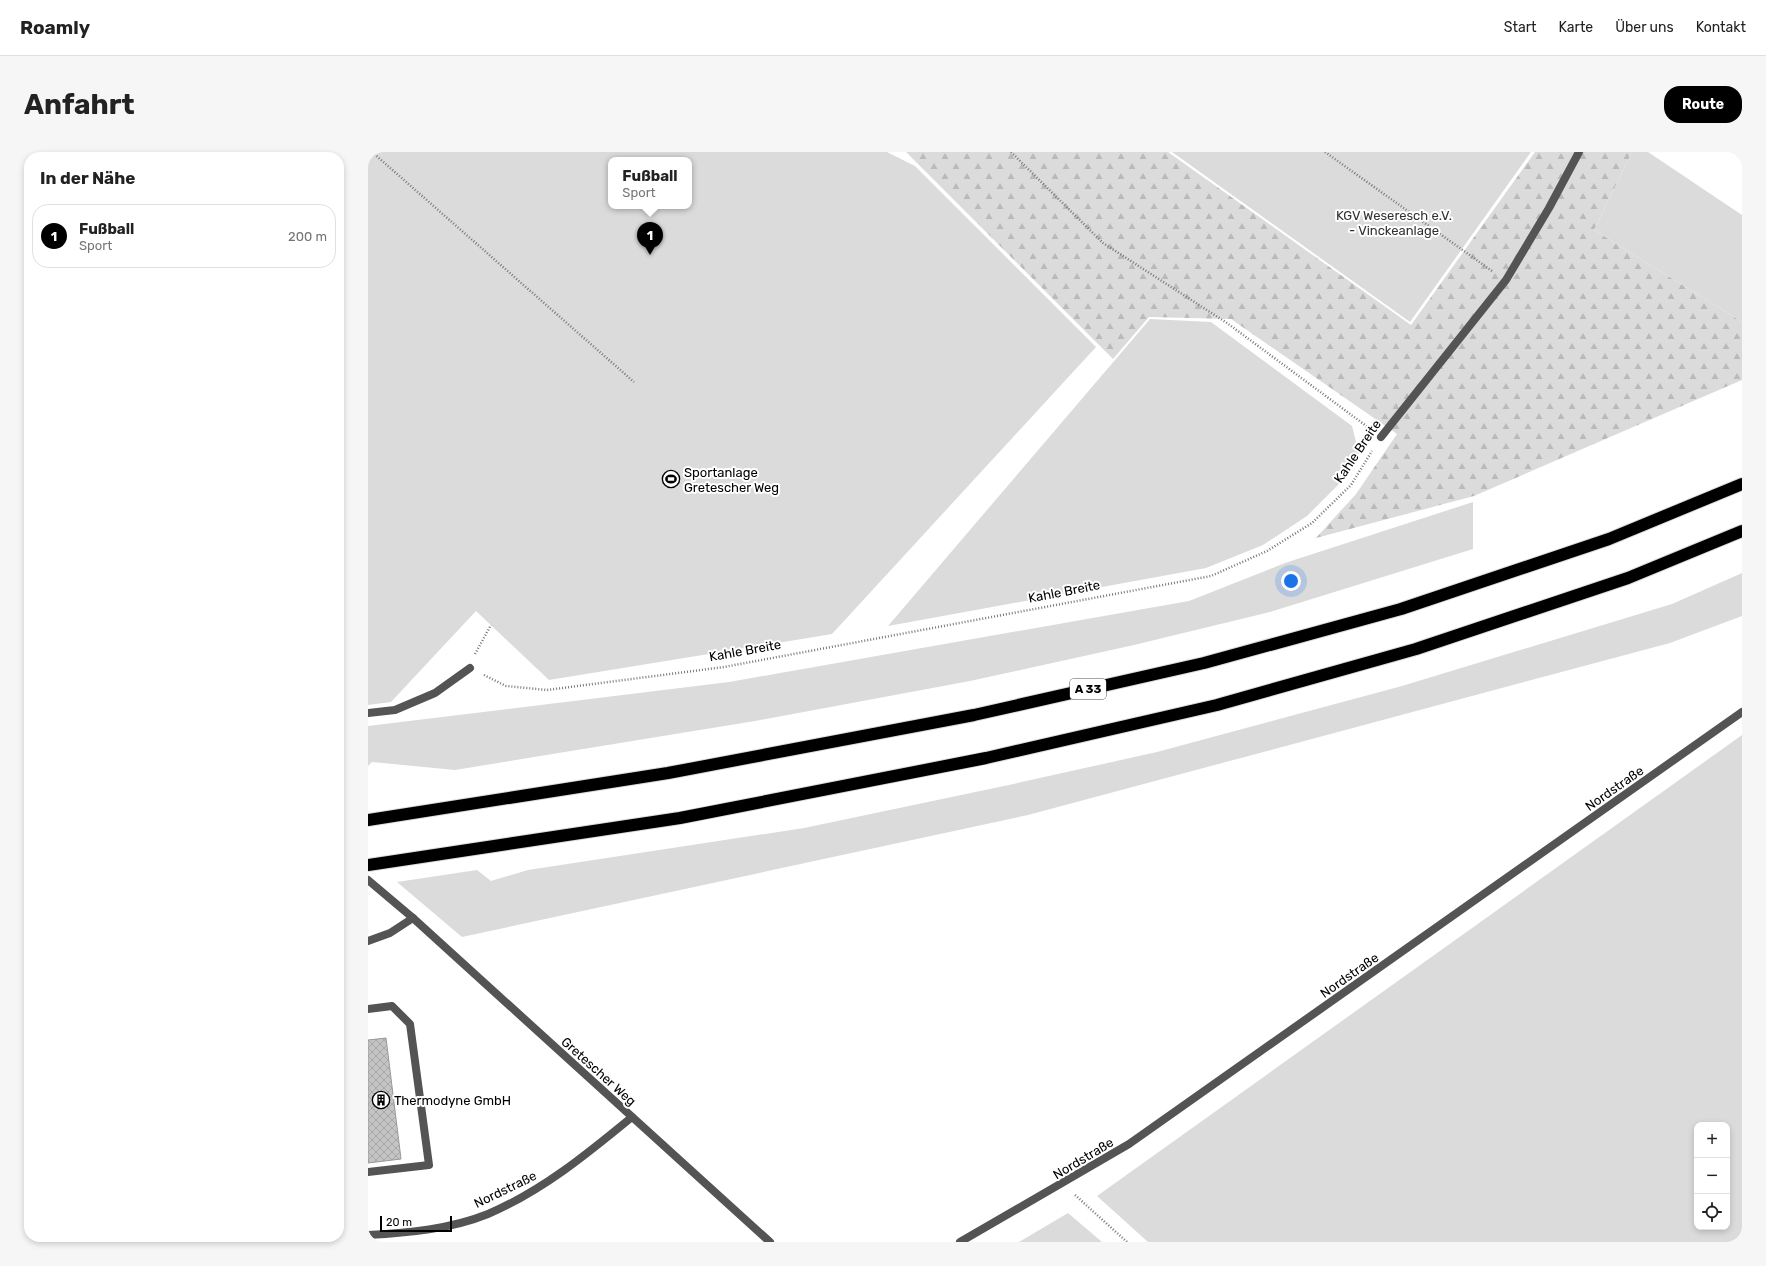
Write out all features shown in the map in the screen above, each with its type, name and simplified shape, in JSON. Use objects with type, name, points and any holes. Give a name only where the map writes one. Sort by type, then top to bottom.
[{"type":"highway","name":"A 33","points":[[368,820],[668,774],[958,718],[1204,663],[1401,609],[1610,539],[1742,484]]},
{"type":"highway","points":[[368,865],[680,818],[986,758],[1217,705],[1424,646],[1628,578],[1742,531]]},
{"type":"street","name":"Kahle Breite","points":[[1381,436],[1506,280],[1549,208],[1579,152]]},
{"type":"street","points":[[368,713],[395,710],[435,692],[470,668]]},
{"type":"street","name":"Nordstraße","points":[[960,1242],[1136,1140],[1742,712]]},
{"type":"street","name":"Gretescher Weg","points":[[368,880],[413,918],[770,1242]]},
{"type":"street","points":[[368,941],[390,933],[413,918]]},
{"type":"street","points":[[368,1009],[392,1006],[410,1024],[429,1165],[368,1172]]},
{"type":"street","name":"Nordstraße","points":[[368,1235],[394,1234],[442,1227],[487,1214],[533,1191],[576,1163],[632,1117]]},
{"type":"path","points":[[372,152],[634,382]]},
{"type":"path","points":[[1011,152],[1103,243],[1227,323],[1381,436]]},
{"type":"path","points":[[1325,152],[1506,280]]},
{"type":"path","name":"Kahle Breite","points":[[470,668],[506,686],[547,690],[724,666],[1211,576],[1267,551],[1312,523],[1352,485],[1381,436]]},
{"type":"path","points":[[470,668],[478,645],[491,626]]},
{"type":"path","points":[[1062,1184],[1127,1242]]},
{"type":"green space","name":"Sportanlage Gretescher Weg","points":[[368,152],[887,152],[915,166],[1096,347],[832,634],[549,680],[476,611],[391,702],[368,705]]},
{"type":"green space","points":[[906,152],[1168,152],[1411,325],[1535,152],[1632,152],[1594,230],[1742,322],[1742,380],[1474,496],[1316,538],[1356,494],[1397,434],[1231,319],[1149,317],[1113,359]]},
{"type":"green space","name":"KGV Weseresch e.V. - Vinckeanlage","points":[[1172,152],[1531,152],[1410,322]]},
{"type":"green space","points":[[1632,152],[1648,152],[1742,215],[1742,322],[1594,230]]},
{"type":"green space","points":[[1150,319],[1211,322],[1352,426],[1359,453],[1343,480],[1307,516],[1263,545],[1206,568],[888,626]]},
{"type":"green space","points":[[1473,502],[1473,549],[1270,612],[1134,645],[970,681],[755,721],[455,770],[372,762],[368,766],[368,726],[729,682],[1189,601],[1285,563]]},
{"type":"green space","points":[[1742,573],[1742,616],[1670,643],[1028,815],[462,937],[397,882],[477,870],[491,881],[528,870],[804,828],[1157,752],[1402,686],[1672,604]]},
{"type":"green space","points":[[1742,735],[1742,1242],[1148,1242],[1097,1196]]},
{"type":"green space","points":[[1068,1213],[1102,1242],[1019,1242]]},
{"type":"building","name":"Thermodyne GmbH","points":[[386,1038],[401,1159],[368,1163],[368,1040]]},
{"type":"place","name":"Fußball","points":[[650,255]]},
{"type":"place","name":"Sportanlage Gretescher Weg","points":[[671,479]]},
{"type":"place","name":"Thermodyne GmbH","points":[[381,1100]]}]
